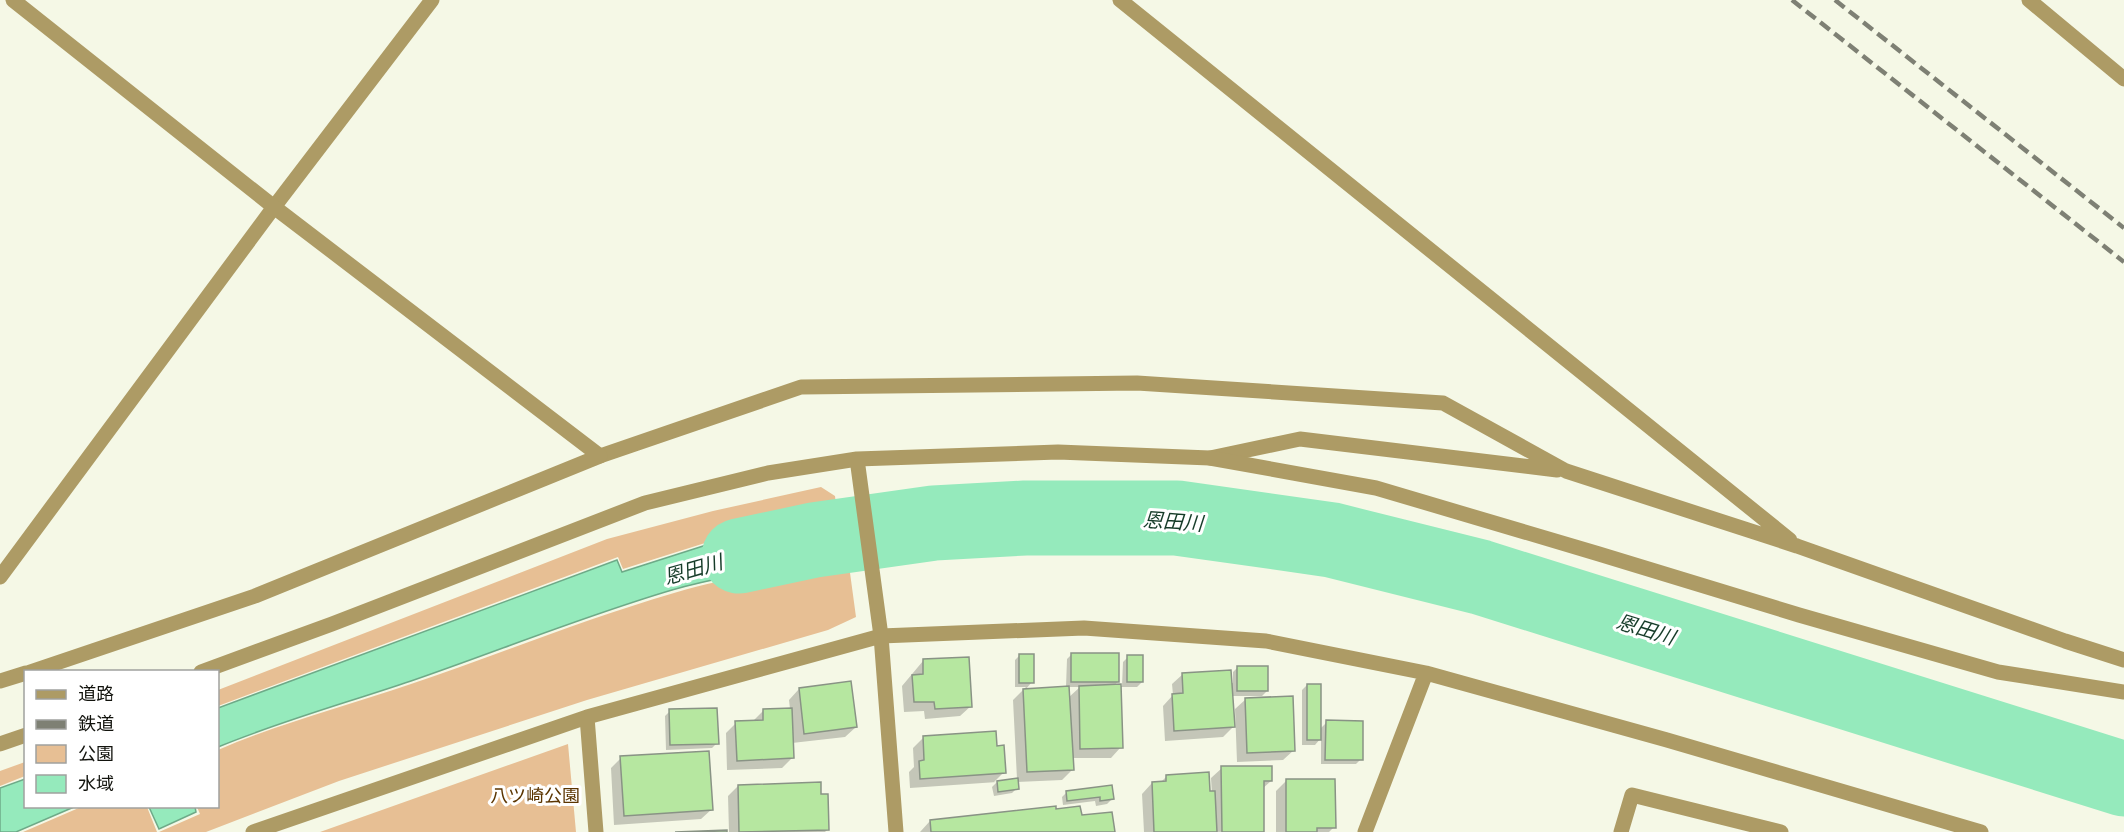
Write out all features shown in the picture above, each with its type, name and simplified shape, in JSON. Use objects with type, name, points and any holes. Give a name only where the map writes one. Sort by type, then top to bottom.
[{"type":"street","points":[[13,0],[274,207],[600,456]]},
{"type":"street","points":[[0,577],[274,207],[432,0]]},
{"type":"street","points":[[1120,0],[1797,546]]},
{"type":"street","points":[[2029,0],[2124,79]]},
{"type":"street","points":[[34,670],[255,596],[600,456],[801,387],[1137,383],[1443,403],[1566,471],[1797,546],[2054,638],[2124,660]]},
{"type":"street","points":[[1210,458],[1300,439],[1566,471]]},
{"type":"street","points":[[206,670],[645,503],[768,473],[857,459],[1058,452],[1210,458],[1376,488],[1998,672],[2122,690]]},
{"type":"street","points":[[857,459],[880,636],[896,832]]},
{"type":"street","points":[[253,832],[587,717],[880,636],[1095,628],[1266,641],[1426,673],[1656,736],[1981,832]]},
{"type":"street","points":[[0,681],[24,673]]},
{"type":"street","points":[[1365,832],[1426,673]]},
{"type":"street","points":[[587,717],[596,832]]},
{"type":"street","points":[[0,744],[24,736]]},
{"type":"street","points":[[1622,832],[1632,795],[1781,832]]},
{"type":"green space","points":[[821,487],[835,496],[837,513],[724,537],[623,569],[618,557],[219,706],[219,690],[607,539],[713,511]]},
{"type":"green space","points":[[848,558],[856,617],[828,630],[587,700],[339,781],[206,832],[159,832],[200,814],[197,808],[219,808],[219,750],[289,723],[411,684],[608,614],[695,587],[738,577]]},
{"type":"green space","name":"八ツ崎公園","points":[[568,744],[576,832],[320,832]]},
{"type":"green space","points":[[24,762],[24,776],[0,786],[0,771]]},
{"type":"green space","points":[[79,808],[147,808],[157,832],[23,832]]},
{"type":"water","points":[[837,515],[846,556],[693,584],[639,600],[219,747],[219,708],[617,560],[622,572],[725,539]]},
{"type":"water","points":[[24,779],[24,808],[72,808],[16,832],[0,832],[0,788]]},
{"type":"water","points":[[149,808],[195,808],[196,812],[159,829]]},
{"type":"building","points":[[1071,653],[1119,653],[1119,682],[1071,682]]},
{"type":"building","points":[[1019,654],[1034,654],[1034,683],[1019,683]]},
{"type":"building","points":[[1127,655],[1143,655],[1143,682],[1127,682]]},
{"type":"building","points":[[969,657],[972,707],[935,709],[934,702],[914,702],[912,675],[923,674],[923,659]]},
{"type":"building","points":[[1237,666],[1268,666],[1268,691],[1237,691]]},
{"type":"building","points":[[1231,670],[1235,727],[1174,731],[1172,694],[1183,693],[1182,673]]},
{"type":"building","points":[[851,681],[857,727],[804,734],[799,688]]},
{"type":"building","points":[[1121,684],[1123,748],[1080,749],[1079,686]]},
{"type":"building","points":[[1307,684],[1321,684],[1321,740],[1307,740]]},
{"type":"building","points":[[1069,686],[1074,770],[1027,772],[1023,689]]},
{"type":"building","points":[[1293,696],[1295,751],[1247,753],[1245,698]]},
{"type":"building","points":[[717,708],[719,744],[670,745],[669,709]]},
{"type":"building","points":[[792,708],[794,758],[737,761],[735,721],[763,720],[763,709]]},
{"type":"building","points":[[1326,720],[1363,721],[1363,760],[1325,760]]},
{"type":"building","points":[[996,731],[997,746],[1004,745],[1006,773],[920,779],[919,761],[924,760],[923,736]]},
{"type":"building","points":[[709,751],[713,810],[624,816],[620,756]]},
{"type":"building","points":[[1221,766],[1272,766],[1272,781],[1264,781],[1264,832],[1222,832]]},
{"type":"building","points":[[1209,772],[1210,791],[1215,791],[1217,832],[1154,832],[1152,782],[1166,781],[1166,775]]},
{"type":"building","points":[[1018,778],[1019,789],[998,792],[997,781]]},
{"type":"building","points":[[1286,779],[1335,779],[1336,828],[1317,828],[1317,832],[1286,832]]},
{"type":"building","points":[[821,782],[821,794],[828,794],[829,830],[739,832],[738,785]]},
{"type":"building","points":[[1112,785],[1114,799],[1100,801],[1100,797],[1067,801],[1066,791]]},
{"type":"building","points":[[1056,806],[1056,809],[1080,806],[1082,815],[1112,812],[1115,832],[931,832],[930,820]]},
{"type":"building","points":[[727,830],[727,832],[675,832]]},
{"type":"waterway","name":"恩田川","points":[[739,556],[814,540],[934,523],[1025,518],[1177,518],[1332,540],[1480,577],[2124,779]]},
{"type":"railway","points":[[1792,0],[2124,262]]},
{"type":"railway","points":[[1835,0],[2124,228]]}]
